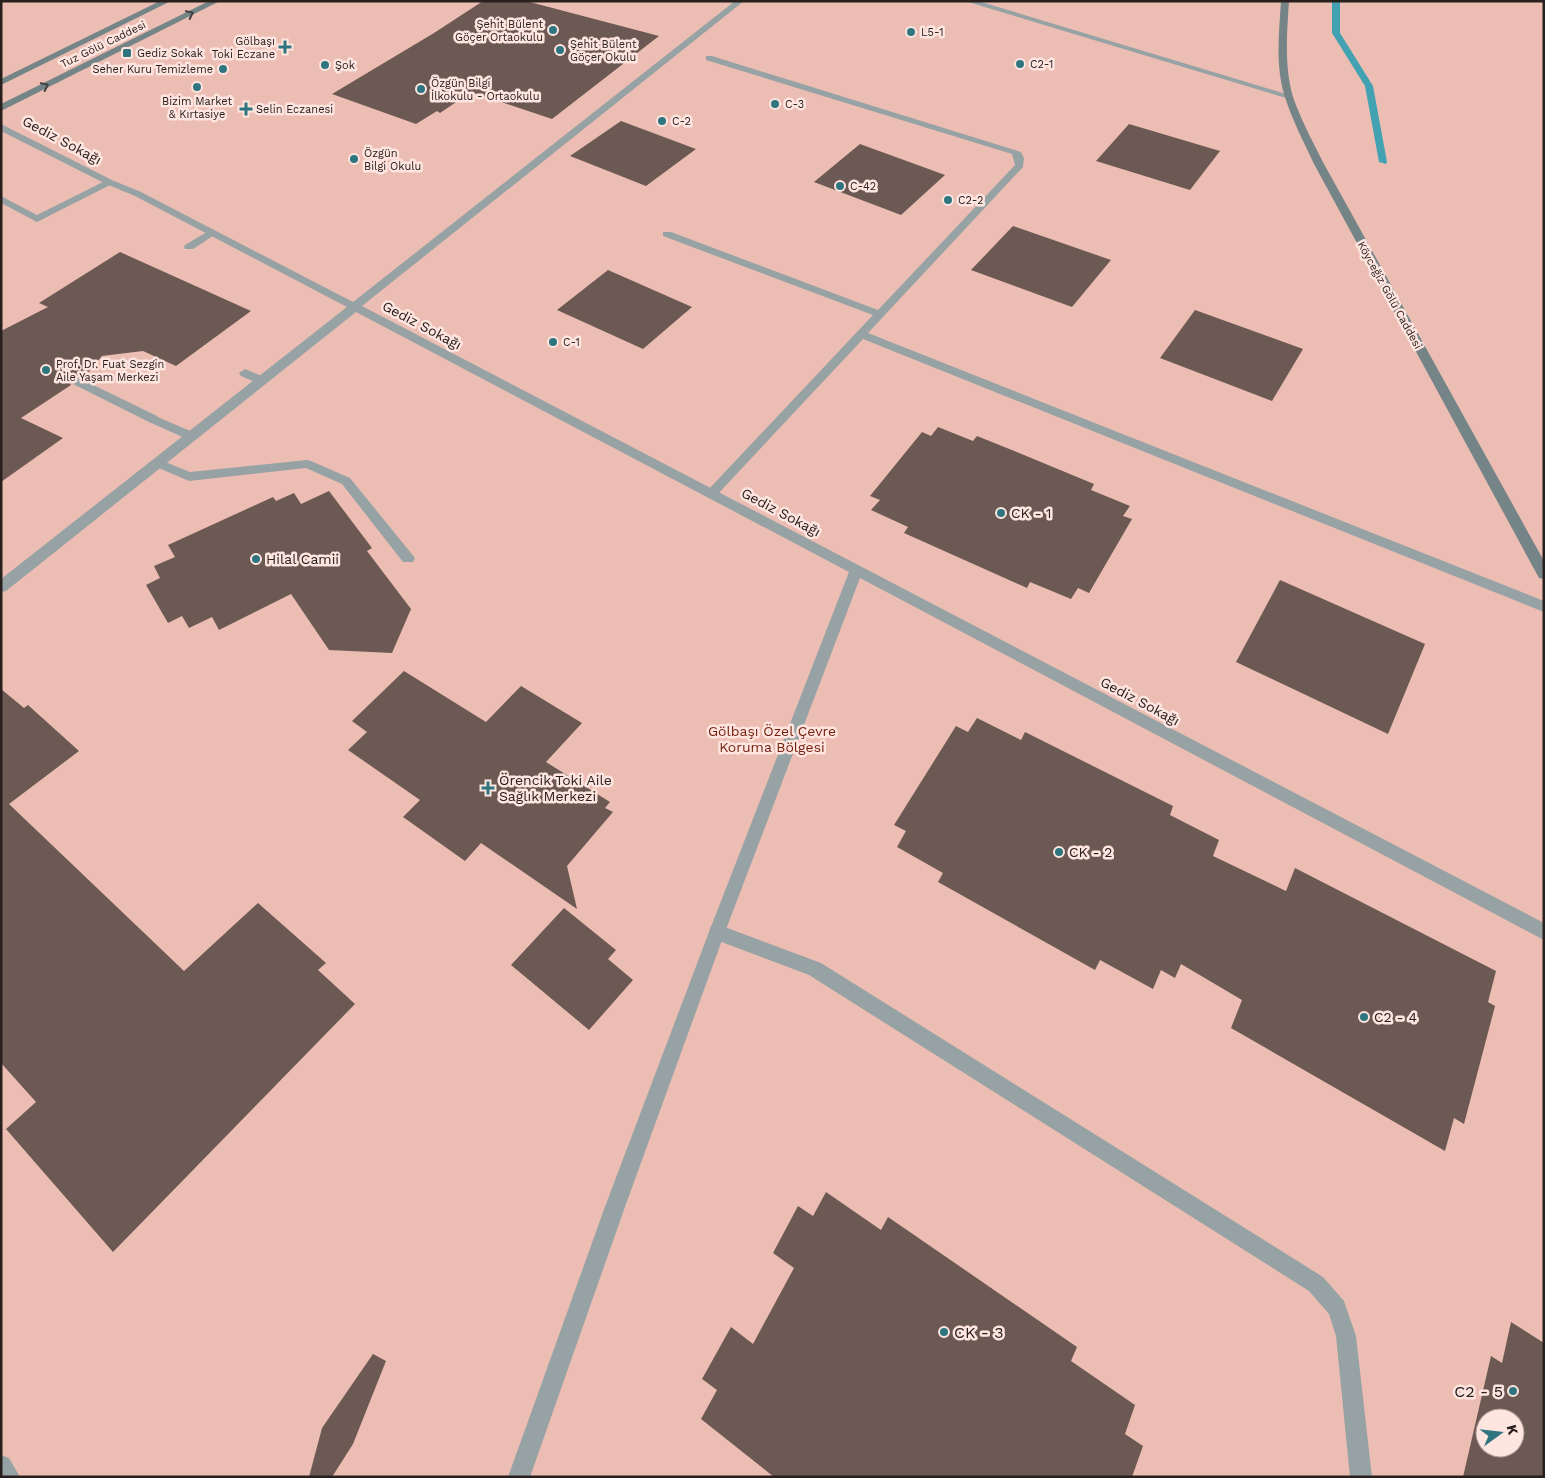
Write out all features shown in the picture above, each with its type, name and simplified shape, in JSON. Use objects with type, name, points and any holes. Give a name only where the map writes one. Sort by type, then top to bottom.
[{"type":"street","name":"Tuz Gölü Caddesi","points":[[1,82],[167,1]]},
{"type":"street","name":"Tuz Gölü Caddesi","points":[[1,108],[216,1]]},
{"type":"street","points":[[1,588],[740,1]]},
{"type":"street","points":[[969,1],[1289,96]]},
{"type":"street","name":"Köyceğiz Gölü Caddesi","points":[[1285,1],[1284,64],[1289,96],[1319,164],[1544,574]]},
{"type":"street","points":[[709,58],[1016,152],[1020,165],[712,493]]},
{"type":"street","name":"Gediz Sokağı","points":[[1,127],[212,232],[857,568],[1544,932]]},
{"type":"street","points":[[1,199],[37,219],[109,182]]},
{"type":"street","points":[[189,247],[212,232]]},
{"type":"street","points":[[667,234],[879,314]]},
{"type":"street","points":[[860,334],[1544,608]]},
{"type":"street","points":[[245,373],[262,381]]},
{"type":"street","points":[[77,381],[191,436]]},
{"type":"street","points":[[158,463],[189,477],[307,464],[346,481],[408,558]]},
{"type":"street","points":[[519,1477],[616,1204],[717,932],[857,568]]},
{"type":"street","points":[[717,932],[815,969],[1316,1284],[1337,1308],[1342,1320],[1349,1359],[1361,1477]]},
{"type":"street","points":[[1,1466],[9,1477]]},
{"type":"green space","name":"Gölbaşı Özel Çevre Koruma Bölgesi","points":[[1,1],[1544,1],[1544,1477],[1,1477]]},
{"type":"building","points":[[483,1],[526,1],[659,36],[552,119],[471,92],[440,113],[437,111],[416,124],[332,94],[434,33]]},
{"type":"building","points":[[621,121],[696,149],[646,186],[570,156]]},
{"type":"building","points":[[1129,124],[1220,151],[1190,190],[1096,161]]},
{"type":"building","points":[[860,144],[945,175],[901,215],[814,182]]},
{"type":"building","points":[[1013,226],[1111,260],[1072,307],[971,270]]},
{"type":"building","name":"Prof. Dr. Fuat Sezgin Aile Yaşam Merkezi","points":[[120,252],[251,311],[176,366],[143,351],[102,356],[86,375],[82,377],[76,375],[69,381],[71,385],[21,418],[63,438],[1,482],[1,331],[48,307],[39,303]]},
{"type":"building","points":[[608,270],[692,307],[643,349],[557,310]]},
{"type":"building","points":[[1195,310],[1303,349],[1272,401],[1160,358]]},
{"type":"building","name":"CK - 1","points":[[938,427],[973,441],[977,436],[1024,455],[1094,484],[1091,490],[1130,506],[1123,516],[1132,519],[1089,593],[1078,588],[1071,599],[1030,582],[1027,588],[904,533],[908,527],[871,510],[880,500],[870,496],[922,432],[931,436]]},
{"type":"building","name":"Hilal Camii","points":[[329,491],[372,548],[367,551],[411,609],[392,653],[329,650],[291,594],[219,630],[212,617],[189,628],[182,616],[168,623],[146,585],[160,578],[154,566],[175,557],[168,545],[273,497],[276,501],[294,493],[301,504]]},
{"type":"building","points":[[1280,580],[1425,644],[1388,734],[1236,662]]},
{"type":"building","name":"Örencik Toki Aile Sağlık Merkezi","points":[[404,671],[486,722],[521,686],[582,723],[546,762],[610,802],[605,808],[613,812],[567,866],[577,909],[481,843],[465,861],[403,817],[420,800],[348,750],[367,732],[352,721]]},
{"type":"building","points":[[1,689],[24,708],[28,705],[79,751],[9,804],[184,971],[258,903],[326,963],[318,970],[355,1004],[113,1252],[6,1129],[36,1102],[1,1063]]},
{"type":"building","points":[[977,718],[1021,740],[1025,732],[1173,806],[1170,815],[1219,840],[1213,856],[1286,891],[1295,868],[1496,971],[1488,1002],[1495,1006],[1464,1124],[1454,1118],[1445,1151],[1231,1028],[1242,1000],[1181,964],[1175,978],[1161,970],[1153,989],[1100,960],[1095,970],[938,882],[943,873],[897,847],[906,831],[894,825],[956,726],[968,732]]},
{"type":"building","points":[[564,908],[616,950],[608,959],[633,980],[589,1030],[511,965]]},
{"type":"building","name":"CK - 3","points":[[826,1192],[881,1230],[888,1217],[1077,1347],[1071,1361],[1135,1405],[1125,1434],[1143,1446],[1132,1477],[774,1477],[701,1419],[717,1390],[702,1379],[731,1327],[753,1344],[794,1268],[773,1253],[798,1206],[813,1216]]},
{"type":"building","name":"C2 - 5","points":[[1511,1322],[1544,1343],[1544,1477],[1463,1477],[1475,1425],[1475,1458],[1525,1458],[1525,1408],[1479,1408],[1491,1356],[1502,1363]]},
{"type":"building","points":[[373,1354],[386,1361],[353,1444],[332,1477],[309,1477],[322,1428]]},
{"type":"waterway","points":[[1336,1],[1336,33],[1369,86],[1383,162]]},
{"type":"place","name":"Şehit Bülent Göçer Ortaokulu","points":[[553,30]]},
{"type":"place","name":"L5-1","points":[[911,32]]},
{"type":"place","name":"Gölbaşı Toki Eczane","points":[[285,47]]},
{"type":"place","name":"Şehit Bülent Göçer Okulu","points":[[560,50]]},
{"type":"place","name":"Gediz Sokak","points":[[127,53]]},
{"type":"place","name":"C2-1","points":[[1020,64]]},
{"type":"place","name":"Şok","points":[[325,65]]},
{"type":"place","name":"Seher Kuru Temizleme","points":[[223,69]]},
{"type":"place","name":"Bizim Market & Kırtasiye","points":[[197,87]]},
{"type":"place","name":"Özgün Bilgi İlkokulu - Ortaokulu","points":[[421,89]]},
{"type":"place","name":"C-3","points":[[775,104]]},
{"type":"place","name":"Selin Eczanesi","points":[[246,109]]},
{"type":"place","name":"C-2","points":[[662,121]]},
{"type":"place","name":"Özgün Bilgi Okulu","points":[[354,159]]},
{"type":"place","name":"C-42","points":[[840,186]]},
{"type":"place","name":"C2-2","points":[[948,200]]},
{"type":"place","name":"C-1","points":[[553,342]]},
{"type":"place","name":"Prof. Dr. Fuat Sezgin Aile Yaşam Merkezi","points":[[46,370]]},
{"type":"place","name":"CK - 1","points":[[1001,513]]},
{"type":"place","name":"Hilal Camii","points":[[256,559]]},
{"type":"place","name":"Örencik Toki Aile Sağlık Merkezi","points":[[488,788]]},
{"type":"place","name":"CK - 2","points":[[1059,852]]},
{"type":"place","name":"C2 - 4","points":[[1364,1017]]},
{"type":"place","name":"CK - 3","points":[[944,1332]]},
{"type":"place","name":"C2 - 5","points":[[1513,1391]]}]
